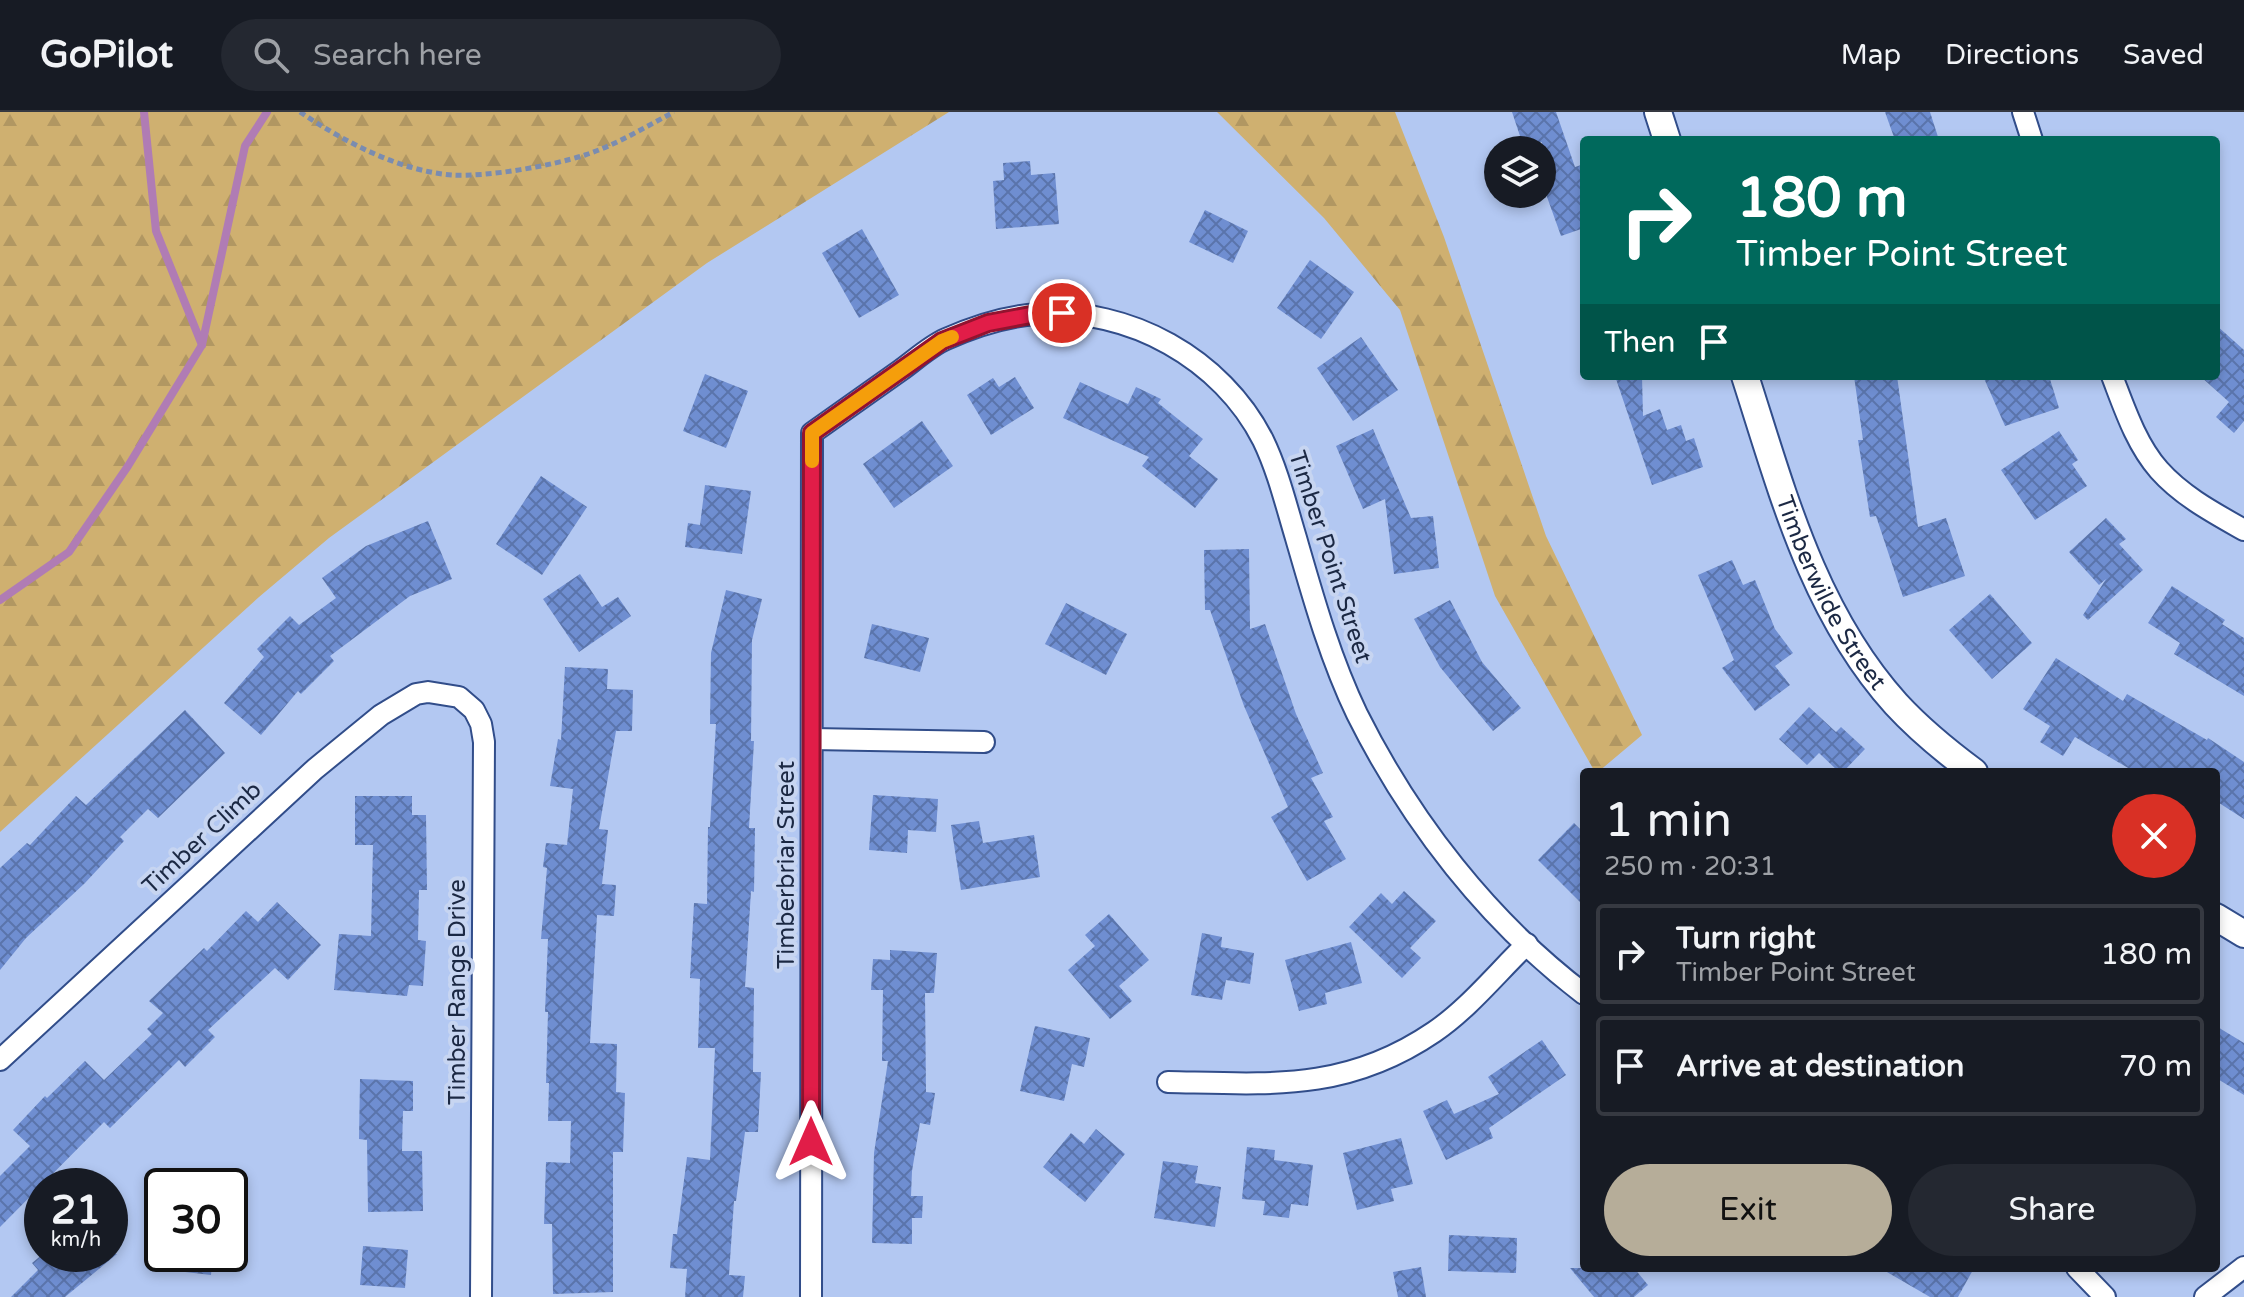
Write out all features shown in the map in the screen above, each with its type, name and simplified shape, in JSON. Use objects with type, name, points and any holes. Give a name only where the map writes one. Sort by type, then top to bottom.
[{"type":"street","points":[[1658,112],[1666,136]]},
{"type":"street","points":[[2023,112],[2031,136]]},
{"type":"street","name":"Timber Point Street","points":[[812,433],[942,341],[988,323],[1036,314],[1074,314],[1111,320],[1157,337],[1199,363],[1234,398],[1262,439],[1280,485],[1324,634],[1357,713],[1398,788],[1438,846],[1490,907],[1580,990]]},
{"type":"street","name":"Timberwilde Street","points":[[1746,380],[1798,540],[1841,629],[1897,706],[1969,768]]},
{"type":"street","points":[[2114,380],[2135,432],[2157,469],[2201,505],[2244,530]]},
{"type":"street","name":"Timberbriar Street","points":[[811,1297],[812,433]]},
{"type":"street","name":"Timber Climb","points":[[0,1060],[315,769],[381,715],[416,694],[428,692],[459,697]]},
{"type":"street","name":"Timber Range Drive","points":[[459,697],[474,710],[481,724],[484,742],[481,1297]]},
{"type":"street","points":[[812,739],[984,742]]},
{"type":"street","points":[[2220,919],[2244,934]]},
{"type":"street","points":[[1168,1082],[1305,1082],[1332,1078],[1385,1060],[1434,1032],[1455,1015],[1527,944]]},
{"type":"street","points":[[2205,1297],[2244,1267]]},
{"type":"street","points":[[2081,1272],[2105,1297]]},
{"type":"path","points":[[300,112],[375,152],[411,166],[452,175],[509,171],[585,155],[626,138],[674,112]]},
{"type":"green space","points":[[0,112],[949,112],[707,263],[329,538],[259,597],[0,832]]},
{"type":"green space","points":[[1217,112],[1395,112],[1444,237],[1546,536],[1642,735],[1603,768],[1593,768],[1495,596],[1400,310],[1324,218]]},
{"type":"building","points":[[1512,112],[1556,112],[1575,167],[1580,165],[1580,229],[1561,236],[1551,208],[1556,208],[1556,136],[1520,136]]},
{"type":"building","points":[[1885,112],[1930,112],[1938,136],[1894,136]]},
{"type":"building","points":[[1030,161],[1031,175],[1055,173],[1059,224],[996,229],[993,181],[1004,180],[1003,163]]},
{"type":"building","points":[[1205,210],[1248,231],[1233,263],[1189,242]]},
{"type":"building","points":[[862,229],[899,295],[859,318],[822,253]]},
{"type":"building","points":[[1310,260],[1354,292],[1321,339],[1277,308]]},
{"type":"building","points":[[2220,329],[2244,350],[2244,421],[2234,433],[2216,417],[2229,402],[2204,380],[2220,380]]},
{"type":"building","points":[[1361,337],[1398,390],[1353,421],[1317,368]]},
{"type":"building","points":[[705,374],[748,391],[726,448],[683,431]]},
{"type":"building","points":[[1015,377],[1034,408],[991,435],[967,395],[993,378],[999,387]]},
{"type":"building","points":[[1616,380],[1642,380],[1643,416],[1660,409],[1667,430],[1681,425],[1686,441],[1694,438],[1703,467],[1652,485]]},
{"type":"building","points":[[1855,380],[1898,380],[1918,527],[1946,518],[1965,576],[1903,597],[1876,516],[1870,517],[1858,440],[1863,440]]},
{"type":"building","points":[[1985,380],[2050,380],[2059,408],[2005,426]]},
{"type":"building","points":[[1080,382],[1128,404],[1136,387],[1161,399],[1158,403],[1203,439],[1189,456],[1218,479],[1195,508],[1142,466],[1149,457],[1063,418]]},
{"type":"building","points":[[922,421],[953,466],[894,508],[863,464]]},
{"type":"building","points":[[1373,429],[1411,518],[1433,516],[1439,568],[1394,574],[1385,499],[1363,509],[1336,446]]},
{"type":"building","points":[[2059,431],[2078,460],[2072,464],[2087,486],[2035,520],[2001,470]]},
{"type":"building","points":[[541,476],[587,507],[542,575],[496,544]]},
{"type":"building","points":[[705,485],[751,491],[742,554],[685,547],[688,523],[700,525]]},
{"type":"building","points":[[2106,518],[2126,539],[2119,544],[2143,570],[2088,620],[2083,615],[2106,579],[2099,585],[2069,552]]},
{"type":"building","points":[[428,521],[452,579],[410,596],[330,656],[334,661],[301,694],[298,691],[261,735],[224,703],[264,657],[257,649],[290,616],[299,625],[336,598],[322,578],[366,546]]},
{"type":"building","points":[[1249,549],[1250,629],[1265,624],[1296,714],[1323,773],[1311,778],[1333,817],[1324,821],[1346,859],[1307,881],[1271,817],[1288,807],[1244,706],[1210,610],[1205,610],[1204,550]]},
{"type":"building","points":[[1732,560],[1743,585],[1755,580],[1775,629],[1793,653],[1775,666],[1790,685],[1755,711],[1722,668],[1734,660],[1698,575]]},
{"type":"building","points":[[580,574],[602,607],[618,597],[631,616],[579,652],[543,599]]},
{"type":"building","points":[[2172,586],[2225,620],[2222,624],[2244,638],[2244,696],[2174,654],[2180,643],[2148,623]]},
{"type":"building","points":[[726,590],[762,599],[752,640],[751,741],[754,741],[749,828],[755,828],[754,892],[751,891],[745,987],[754,988],[753,1072],[761,1072],[758,1132],[745,1132],[734,1201],[729,1275],[745,1276],[743,1297],[685,1297],[687,1269],[670,1268],[687,1157],[710,1160],[715,1048],[698,1048],[700,979],[690,978],[694,903],[707,904],[708,827],[716,724],[710,724],[711,653]]},
{"type":"building","points":[[1990,594],[2032,643],[1992,679],[1949,630]]},
{"type":"building","points":[[1450,600],[1482,662],[1521,708],[1493,731],[1440,667],[1414,619]]},
{"type":"building","points":[[1066,603],[1127,634],[1106,675],[1045,644]]},
{"type":"building","points":[[872,624],[929,638],[920,672],[864,658]]},
{"type":"building","points":[[2056,658],[2123,701],[2127,694],[2208,738],[2244,762],[2244,819],[2220,804],[2220,768],[2128,768],[2075,737],[2063,756],[2040,742],[2050,726],[2023,709]]},
{"type":"building","points":[[565,667],[608,669],[607,689],[633,690],[632,731],[616,731],[599,829],[608,830],[602,884],[616,885],[614,916],[597,915],[590,1043],[617,1044],[616,1092],[625,1093],[623,1152],[613,1152],[613,1292],[553,1294],[552,1224],[544,1224],[546,1162],[570,1163],[571,1121],[548,1121],[548,1012],[545,1012],[548,939],[541,939],[546,843],[567,845],[573,789],[550,786],[558,739],[561,740]]},
{"type":"building","points":[[1809,707],[1836,732],[1841,727],[1865,749],[1847,768],[1835,768],[1819,753],[1807,765],[1779,739]]},
{"type":"building","points":[[185,710],[225,753],[158,818],[148,809],[120,837],[124,841],[85,883],[26,938],[0,970],[0,868],[27,843],[30,845],[76,796],[86,805]]},
{"type":"building","points":[[873,795],[938,799],[936,832],[908,830],[907,853],[869,850]]},
{"type":"building","points":[[355,796],[412,796],[412,815],[426,815],[427,890],[419,890],[418,940],[426,941],[423,986],[409,985],[407,996],[334,990],[339,934],[371,936],[373,845],[355,845]]},
{"type":"building","points":[[979,821],[983,843],[1034,835],[1040,877],[961,890],[951,825]]},
{"type":"building","points":[[1574,823],[1580,829],[1580,902],[1538,860]]},
{"type":"building","points":[[1404,891],[1436,921],[1410,948],[1421,958],[1402,978],[1349,927],[1381,893],[1392,904]]},
{"type":"building","points":[[277,902],[321,945],[288,980],[275,968],[208,1030],[215,1037],[185,1067],[179,1060],[110,1128],[104,1122],[58,1168],[24,1168],[24,1203],[0,1227],[0,1176],[30,1146],[13,1130],[45,1096],[47,1098],[85,1061],[104,1080],[152,1034],[147,1029],[163,1013],[149,1001],[204,948],[207,951],[246,911],[258,922]]},
{"type":"building","points":[[1109,914],[1149,960],[1119,986],[1132,1001],[1110,1019],[1068,970],[1095,946],[1085,935]]},
{"type":"building","points":[[1202,933],[1222,937],[1221,947],[1254,953],[1250,984],[1226,980],[1222,1000],[1191,995]]},
{"type":"building","points":[[1351,942],[1362,983],[1325,993],[1327,1004],[1299,1011],[1285,960]]},
{"type":"building","points":[[890,950],[937,953],[934,993],[925,993],[926,1092],[935,1093],[930,1125],[920,1123],[912,1171],[911,1196],[923,1196],[922,1218],[912,1218],[912,1244],[872,1243],[874,1153],[888,1061],[882,1061],[883,990],[871,990],[873,959],[890,960]]},
{"type":"building","points":[[1035,1026],[1090,1038],[1084,1067],[1072,1064],[1064,1101],[1020,1091]]},
{"type":"building","points":[[2220,1028],[2244,1043],[2244,1095],[2220,1080]]},
{"type":"building","points":[[1542,1040],[1566,1075],[1489,1128],[1493,1138],[1446,1160],[1423,1111],[1447,1100],[1454,1114],[1499,1094],[1488,1077]]},
{"type":"building","points":[[360,1079],[413,1081],[413,1111],[403,1111],[402,1151],[422,1151],[423,1211],[368,1212],[367,1140],[359,1139]]},
{"type":"building","points":[[1096,1129],[1125,1154],[1085,1202],[1043,1167],[1071,1133],[1084,1144]]},
{"type":"building","points":[[1401,1138],[1413,1184],[1391,1189],[1394,1201],[1357,1210],[1343,1153]]},
{"type":"building","points":[[1247,1147],[1275,1150],[1274,1160],[1313,1165],[1308,1206],[1291,1204],[1289,1218],[1263,1215],[1265,1201],[1242,1199]]},
{"type":"building","points":[[1163,1161],[1198,1166],[1195,1183],[1221,1187],[1215,1227],[1154,1218]]},
{"type":"building","points":[[1449,1235],[1517,1238],[1516,1273],[1448,1271]]},
{"type":"building","points":[[363,1246],[408,1250],[405,1288],[360,1285]]},
{"type":"building","points":[[1421,1267],[1426,1297],[1398,1297],[1393,1272]]},
{"type":"building","points":[[1570,1268],[1580,1268],[1580,1272],[1637,1272],[1648,1285],[1634,1297],[1594,1297]]},
{"type":"building","points":[[36,1272],[95,1272],[65,1297],[11,1297]]},
{"type":"building","points":[[1887,1272],[1972,1272],[1958,1297],[1930,1297]]},
{"type":"waterway","points":[[144,112],[156,231],[202,345]]},
{"type":"waterway","points":[[0,600],[69,552],[128,466],[202,345],[245,146],[267,112]]},
{"type":"slow traffic","points":[[812,461],[812,433],[952,337]]},
{"type":"route","points":[[811,1142],[812,433],[942,341],[988,323],[1036,314],[1062,313]]}]
